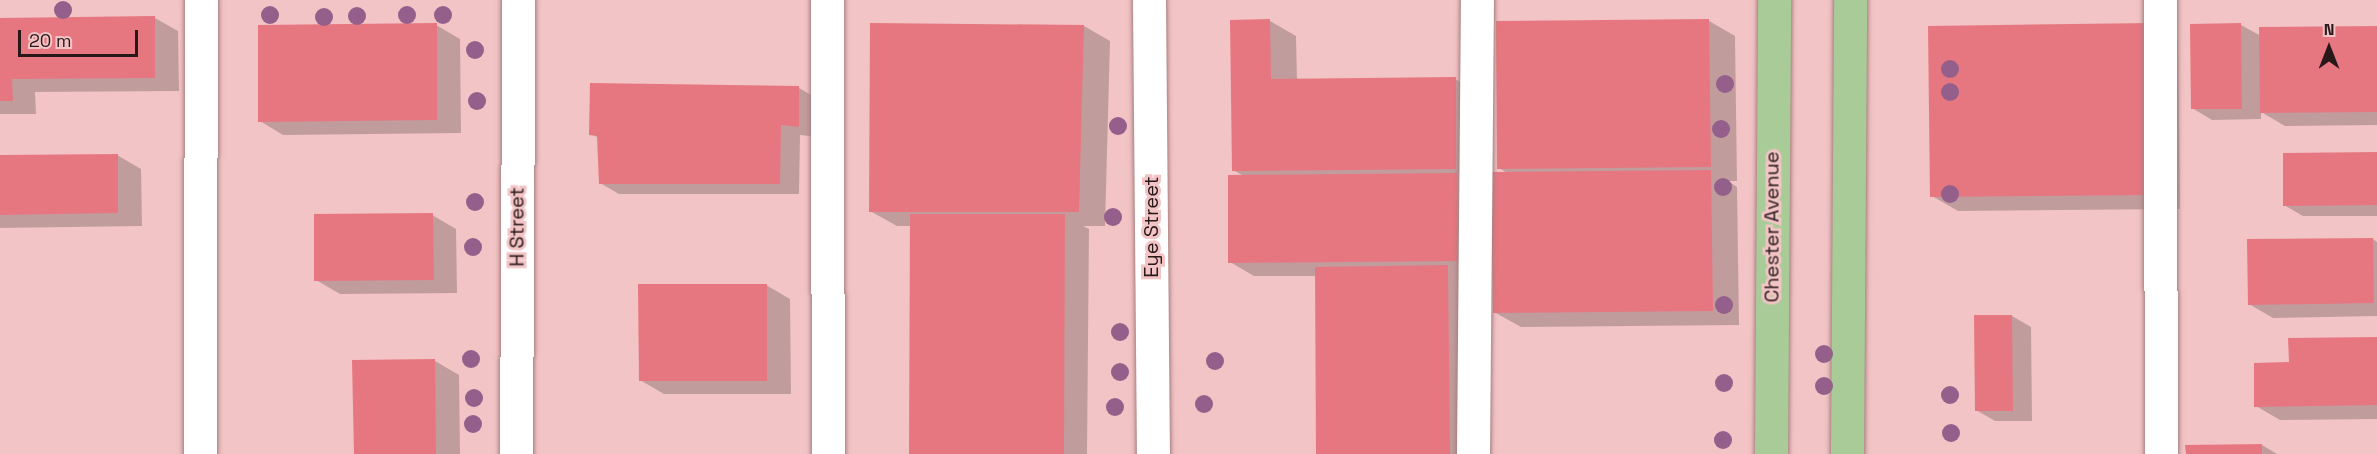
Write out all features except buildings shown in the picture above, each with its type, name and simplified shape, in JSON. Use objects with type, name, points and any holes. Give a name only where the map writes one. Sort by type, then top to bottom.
[{"type":"main road","name":"Chester Avenue","points":[[1771,454],[1774,0]]},
{"type":"main road","points":[[1847,454],[1850,0]]},
{"type":"street","points":[[200,454],[201,0]]},
{"type":"street","name":"H Street","points":[[516,454],[518,0]]},
{"type":"street","points":[[827,0],[828,454]]},
{"type":"street","name":"Eye Street","points":[[1149,0],[1153,454]]},
{"type":"street","points":[[1473,454],[1477,0]]},
{"type":"street","points":[[2160,0],[2161,454]]}]
